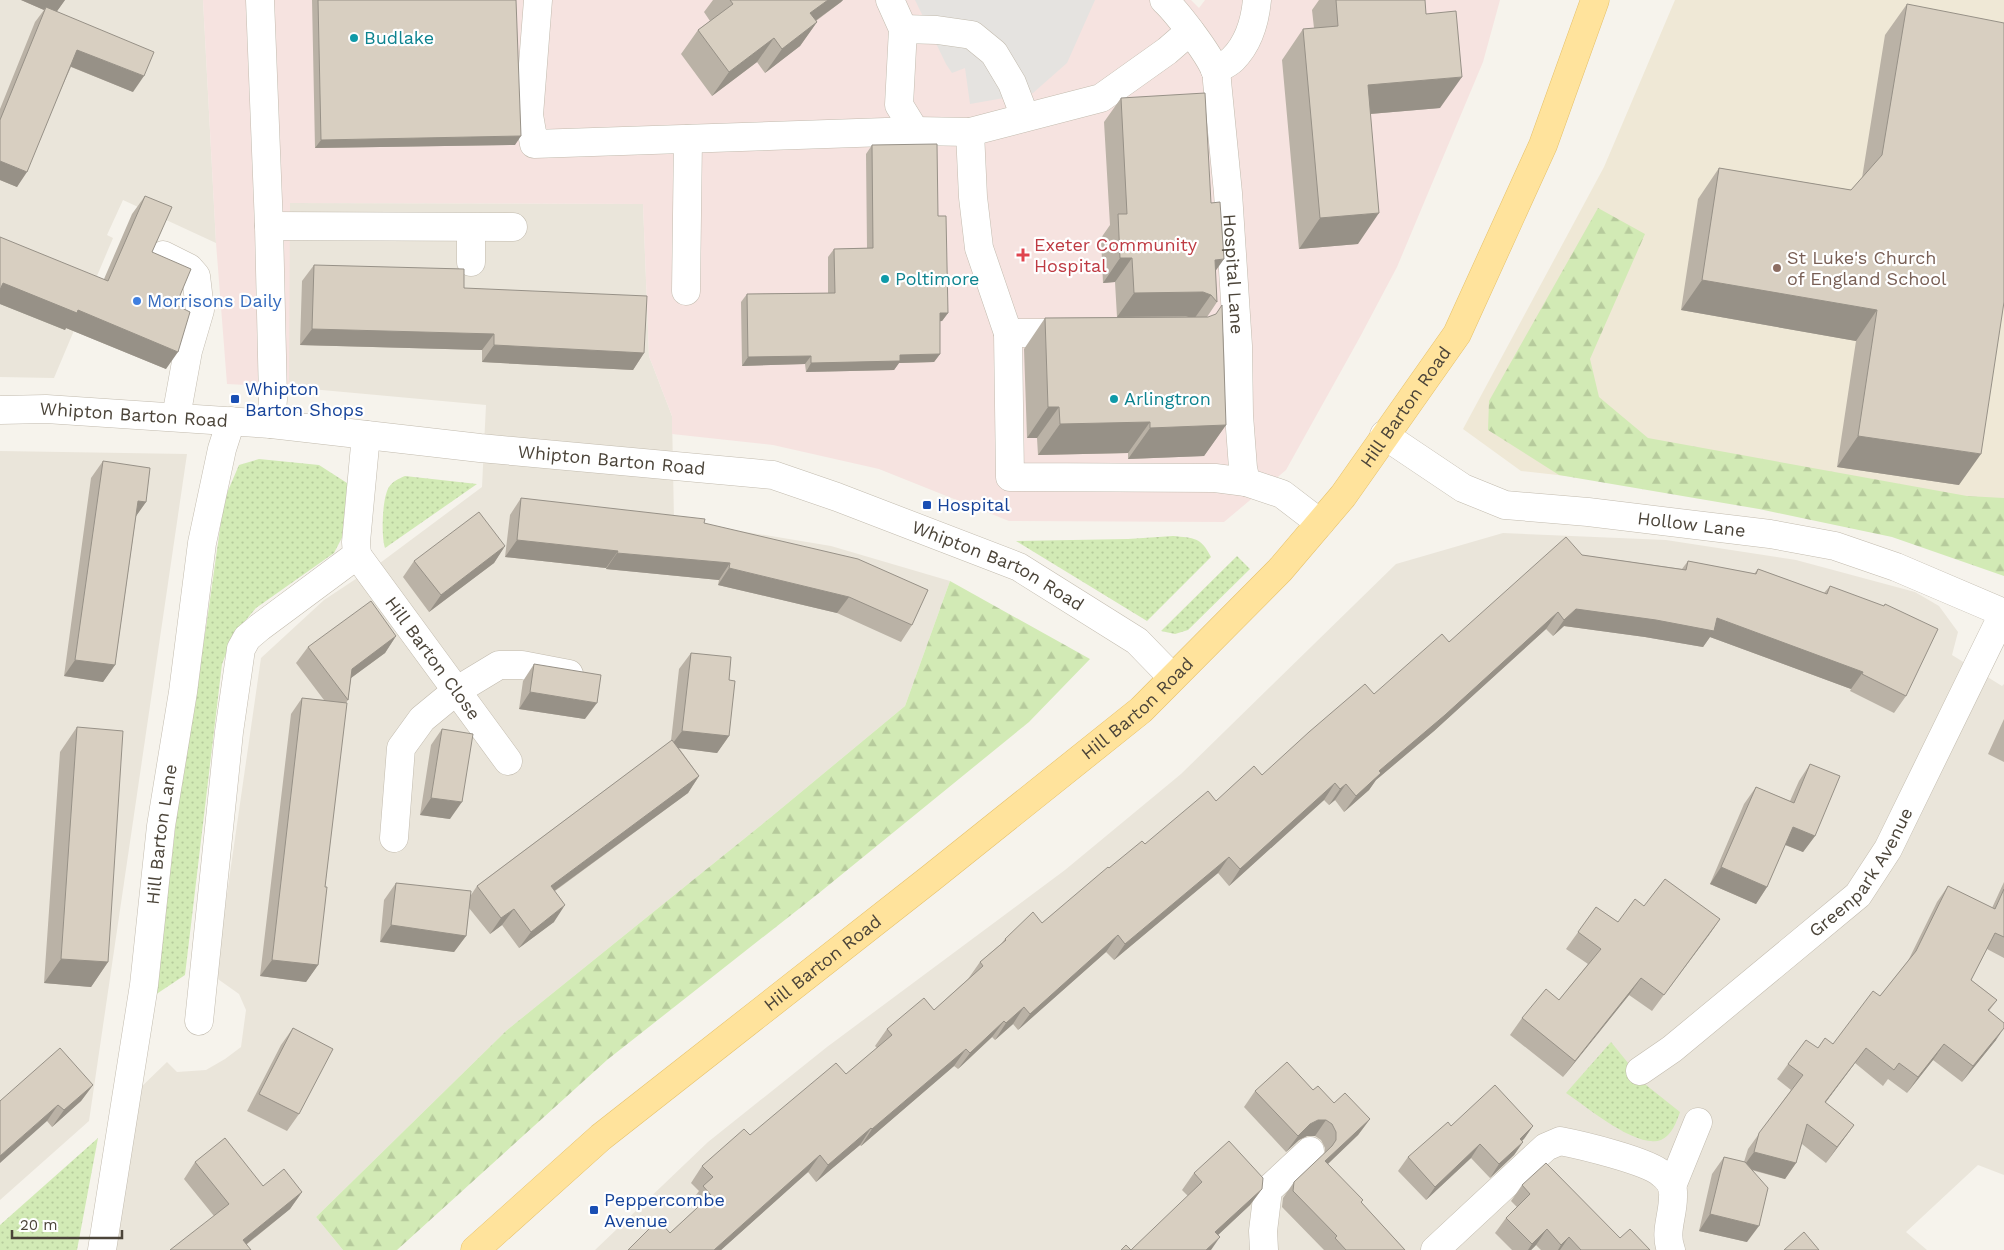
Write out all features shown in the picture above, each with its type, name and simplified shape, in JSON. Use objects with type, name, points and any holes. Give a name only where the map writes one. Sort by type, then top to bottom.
[{"type":"main road","name":"Hill Barton Road","points":[[475,1250],[601,1137],[931,878],[1141,710],[1280,570],[1343,496],[1384,435],[1457,334],[1542,145],[1595,0]]},
{"type":"street","points":[[260,0],[269,226],[273,399],[271,424]]},
{"type":"street","points":[[538,0],[529,115],[534,144],[915,131],[970,132],[1101,98],[1167,52],[1190,31]]},
{"type":"street","points":[[890,0],[903,29],[899,104],[915,131]]},
{"type":"street","name":"Hospital Lane","points":[[1164,0],[1190,31],[1215,70],[1221,106],[1228,193],[1238,346],[1239,415],[1243,468],[1246,482]]},
{"type":"street","points":[[1215,70],[1232,61],[1245,45],[1256,11],[1257,0]]},
{"type":"street","points":[[903,29],[937,30],[972,35],[994,53],[1012,82],[1025,117]]},
{"type":"street","points":[[970,132],[973,197],[979,248],[1008,333],[1010,477],[1215,478],[1246,482],[1282,494],[1320,522]]},
{"type":"street","points":[[686,290],[688,139]]},
{"type":"street","points":[[269,226],[514,227]]},
{"type":"street","points":[[470,228],[471,262]]},
{"type":"street","points":[[163,255],[189,268],[196,276],[200,310],[188,351],[176,417]]},
{"type":"street","points":[[1008,333],[1097,333]]},
{"type":"street","name":"Whipton Barton Road","points":[[0,410],[46,409],[271,424],[480,448],[773,475],[837,497],[1019,567],[1137,641],[1172,677]]},
{"type":"street","name":"Hill Barton Lane","points":[[102,1250],[144,985],[161,826],[183,692],[202,543],[222,449],[231,421]]},
{"type":"street","points":[[198,1021],[229,732],[240,649],[247,638],[260,626],[357,555],[356,542],[366,435]]},
{"type":"street","name":"Hollow Lane","points":[[1384,435],[1464,488],[1505,504],[1770,534],[1835,546],[1896,567],[2004,612]]},
{"type":"street","name":"Hill Barton Close","points":[[357,555],[508,761]]},
{"type":"street","name":"Greenpark Avenue","points":[[1640,1071],[1672,1049],[1858,895],[1888,849],[2004,612]]},
{"type":"street","points":[[394,838],[401,748],[422,719],[456,691],[499,665],[522,665],[581,676]]},
{"type":"street","points":[[1671,1250],[1668,1231],[1673,1197],[1672,1186],[1698,1122]]},
{"type":"street","points":[[1435,1250],[1536,1156],[1560,1141],[1580,1145],[1647,1166],[1661,1172],[1672,1186]]},
{"type":"street","points":[[1264,1250],[1263,1231],[1268,1190],[1310,1151]]},
{"type":"shaded area","points":[[0,0],[203,0],[216,243],[123,200],[107,235],[113,238],[54,378],[0,377]]},
{"type":"shaded area","name":"Exeter Community Hospital","points":[[203,0],[1191,0],[1199,8],[1205,0],[1500,0],[1483,62],[1397,267],[1360,337],[1286,470],[1224,522],[1009,521],[879,469],[773,445],[672,434],[672,416],[649,356],[643,204],[290,203],[289,387],[227,384],[216,243]]},
{"type":"shaded area","points":[[915,0],[1095,0],[1067,63],[1033,93],[970,104],[965,68],[952,73]]},
{"type":"shaded area","name":"St Luke's Church of England School","points":[[1675,0],[2004,0],[2004,549],[1852,508],[1521,471],[1463,429],[1604,167]]},
{"type":"shaded area","points":[[289,203],[643,204],[649,356],[672,416],[674,520],[831,546],[950,581],[905,706],[507,1030],[316,1217],[343,1250],[111,1250],[137,1091],[167,1062],[177,1072],[206,1070],[241,1047],[246,1010],[239,994],[215,977],[261,658],[324,600],[380,563],[482,487],[486,405],[289,387]]},
{"type":"shaded area","points":[[0,451],[187,454],[89,1121],[0,1200]]},
{"type":"shaded area","points":[[1503,533],[1666,540],[1796,560],[1915,592],[1939,606],[1958,632],[1952,655],[2002,686],[2004,684],[2004,1175],[1978,1165],[1906,1232],[1927,1250],[595,1250],[708,1142],[827,1047],[1065,870],[1181,774],[1396,564]]},
{"type":"green space","points":[[1598,208],[1645,234],[1590,359],[1599,397],[1648,438],[1967,496],[2004,498],[2004,576],[1892,537],[1759,509],[1559,475],[1488,430],[1489,401]]},
{"type":"green space","points":[[259,459],[319,465],[347,483],[347,528],[334,553],[256,608],[234,634],[222,664],[185,975],[152,997],[169,883],[185,738],[206,628],[224,500],[239,465]]},
{"type":"green space","points":[[405,476],[477,484],[385,548],[383,517],[385,499],[392,483]]},
{"type":"green space","points":[[1186,537],[1200,542],[1211,557],[1147,621],[1016,541],[1128,539]]},
{"type":"green space","points":[[1237,556],[1250,569],[1188,630],[1175,634],[1161,631]]},
{"type":"green space","points":[[950,581],[1090,659],[1029,722],[819,893],[607,1060],[397,1250],[343,1250],[316,1217],[507,1030],[905,706]]},
{"type":"green space","points":[[1611,1042],[1646,1085],[1680,1112],[1671,1132],[1665,1138],[1651,1141],[1625,1133],[1566,1093]]},
{"type":"green space","points":[[98,1138],[77,1250],[0,1250],[0,1225]]},
{"type":"building","name":"Budlake","points":[[318,0],[516,0],[521,136],[321,140]]},
{"type":"building","points":[[730,0],[828,0],[810,13],[817,22],[782,49],[774,38],[729,72],[698,30],[733,4]]},
{"type":"building","points":[[1336,0],[1425,0],[1426,14],[1456,11],[1462,77],[1368,85],[1379,213],[1320,218],[1303,29],[1338,26]]},
{"type":"building","points":[[1907,4],[2004,23],[2004,302],[1981,454],[1858,436],[1877,310],[1702,280],[1719,168],[1851,190],[1882,155]]},
{"type":"building","points":[[46,7],[154,52],[144,76],[77,50],[27,172],[0,161],[0,120]]},
{"type":"building","points":[[1205,93],[1211,203],[1220,202],[1224,259],[1215,260],[1217,302],[1211,295],[1203,292],[1134,293],[1132,258],[1120,258],[1118,214],[1127,214],[1121,98]]},
{"type":"building","name":"Poltimore","points":[[937,144],[938,216],[946,216],[948,313],[940,313],[940,354],[900,355],[900,361],[811,363],[811,356],[748,357],[747,294],[835,293],[834,249],[873,248],[872,145]]},
{"type":"building","points":[[145,196],[172,207],[152,252],[191,269],[176,305],[190,312],[178,352],[78,310],[77,313],[3,283],[0,290],[0,237],[108,281]]},
{"type":"building","points":[[314,265],[464,269],[464,288],[647,296],[644,353],[494,345],[494,334],[312,329]]},
{"type":"building","points":[[1222,305],[1226,425],[1150,428],[1150,422],[1060,424],[1059,407],[1048,407],[1045,318],[1208,317],[1216,314]]},
{"type":"building","points":[[103,461],[150,468],[146,502],[138,501],[115,665],[75,660]]},
{"type":"building","points":[[521,498],[705,519],[704,523],[858,559],[928,590],[912,625],[849,597],[729,568],[730,563],[617,553],[618,551],[517,540]]},
{"type":"building","points":[[479,512],[505,546],[441,595],[414,561]]},
{"type":"building","points":[[1566,537],[1582,555],[1686,570],[1688,561],[1756,574],[1758,569],[1827,594],[1830,586],[1884,606],[1885,604],[1938,629],[1906,696],[1862,674],[1863,672],[1717,618],[1714,631],[1656,620],[1576,609],[1564,620],[1558,612],[1445,715],[1379,771],[1381,773],[1356,796],[1346,784],[1340,789],[1335,783],[1240,869],[1229,857],[1125,944],[1118,935],[1030,1014],[1024,1007],[1006,1023],[1004,1021],[970,1053],[966,1049],[828,1165],[820,1155],[714,1250],[628,1250],[658,1220],[670,1233],[711,1195],[703,1186],[713,1177],[702,1166],[744,1129],[750,1135],[836,1063],[846,1074],[892,1035],[887,1029],[924,998],[934,1010],[983,966],[980,962],[1006,940],[1033,912],[1042,923],[1108,867],[1142,841],[1145,844],[1208,791],[1216,801],[1254,766],[1262,775],[1365,684],[1374,694],[1442,634],[1449,642]]},
{"type":"building","points":[[371,601],[396,636],[352,669],[348,700],[308,647]]},
{"type":"building","points":[[691,653],[731,657],[729,680],[735,681],[729,736],[682,731]]},
{"type":"building","points":[[534,664],[601,675],[597,703],[530,692]]},
{"type":"building","points":[[302,698],[347,703],[325,887],[327,887],[318,965],[272,960]]},
{"type":"building","points":[[77,727],[123,731],[108,962],[61,959]]},
{"type":"building","points":[[442,729],[473,734],[462,802],[431,798]]},
{"type":"building","points":[[672,740],[699,776],[551,886],[565,905],[531,932],[514,909],[501,918],[477,886]]},
{"type":"building","points":[[1810,764],[1840,776],[1815,836],[1793,827],[1767,887],[1721,867],[1756,787],[1794,803]]},
{"type":"building","points":[[1665,879],[1720,919],[1664,995],[1641,978],[1575,1061],[1522,1018],[1546,989],[1559,1000],[1601,949],[1578,932],[1596,907],[1618,922],[1635,899],[1644,906]]},
{"type":"building","points":[[396,883],[471,891],[466,936],[391,925]]},
{"type":"building","points":[[1948,886],[1995,909],[2004,889],[2004,937],[1995,933],[1971,980],[1997,1000],[1988,1010],[2004,1023],[2004,1028],[1973,1066],[1944,1044],[1918,1077],[1899,1063],[1894,1070],[1866,1048],[1825,1102],[1854,1125],[1837,1147],[1807,1124],[1796,1163],[1754,1152],[1759,1133],[1803,1075],[1788,1064],[1806,1040],[1818,1048],[1825,1038],[1833,1044],[1873,991],[1880,996],[1916,951]]},
{"type":"building","points":[[293,1028],[333,1049],[299,1114],[259,1094]]},
{"type":"building","points":[[60,1048],[93,1085],[64,1110],[58,1105],[0,1156],[0,1101]]},
{"type":"building","points":[[1287,1062],[1313,1090],[1318,1086],[1334,1103],[1345,1093],[1370,1119],[1325,1161],[1363,1200],[1361,1202],[1405,1250],[1346,1250],[1335,1238],[1337,1236],[1293,1191],[1294,1182],[1332,1146],[1336,1140],[1336,1132],[1332,1124],[1326,1120],[1318,1120],[1310,1124],[1298,1136],[1255,1091]]},
{"type":"building","points":[[1495,1085],[1533,1126],[1520,1139],[1523,1142],[1499,1164],[1480,1144],[1435,1187],[1408,1157],[1448,1122],[1451,1126]]},
{"type":"building","points":[[225,1138],[263,1186],[284,1169],[302,1192],[243,1240],[251,1250],[170,1250],[229,1204],[195,1162]]},
{"type":"building","points":[[1229,1141],[1263,1178],[1262,1189],[1215,1232],[1220,1237],[1206,1250],[1131,1250],[1202,1182],[1194,1173]]},
{"type":"building","points":[[1724,1157],[1745,1162],[1768,1188],[1759,1226],[1710,1214]]},
{"type":"building","points":[[1546,1163],[1620,1238],[1630,1229],[1650,1250],[1581,1250],[1569,1237],[1561,1245],[1547,1229],[1532,1244],[1506,1218],[1530,1194],[1522,1185]]},
{"type":"building","points":[[1804,1232],[1819,1250],[1784,1250]]},
{"type":"building","points":[[1126,1245],[1131,1250],[1121,1250]]},
{"type":"place","name":"Budlake","points":[[354,38]]},
{"type":"place","name":"Exeter Community Hospital","points":[[1023,255]]},
{"type":"place","name":"St Luke's Church of England School","points":[[1777,268]]},
{"type":"place","name":"Poltimore","points":[[885,279]]},
{"type":"place","name":"Morrisons Daily","points":[[137,301]]},
{"type":"place","name":"Whipton Barton Shops","points":[[235,399]]},
{"type":"place","name":"Arlingtron","points":[[1114,399]]},
{"type":"place","name":"Hospital","points":[[927,505]]},
{"type":"place","name":"Peppercombe Avenue","points":[[594,1210]]}]
